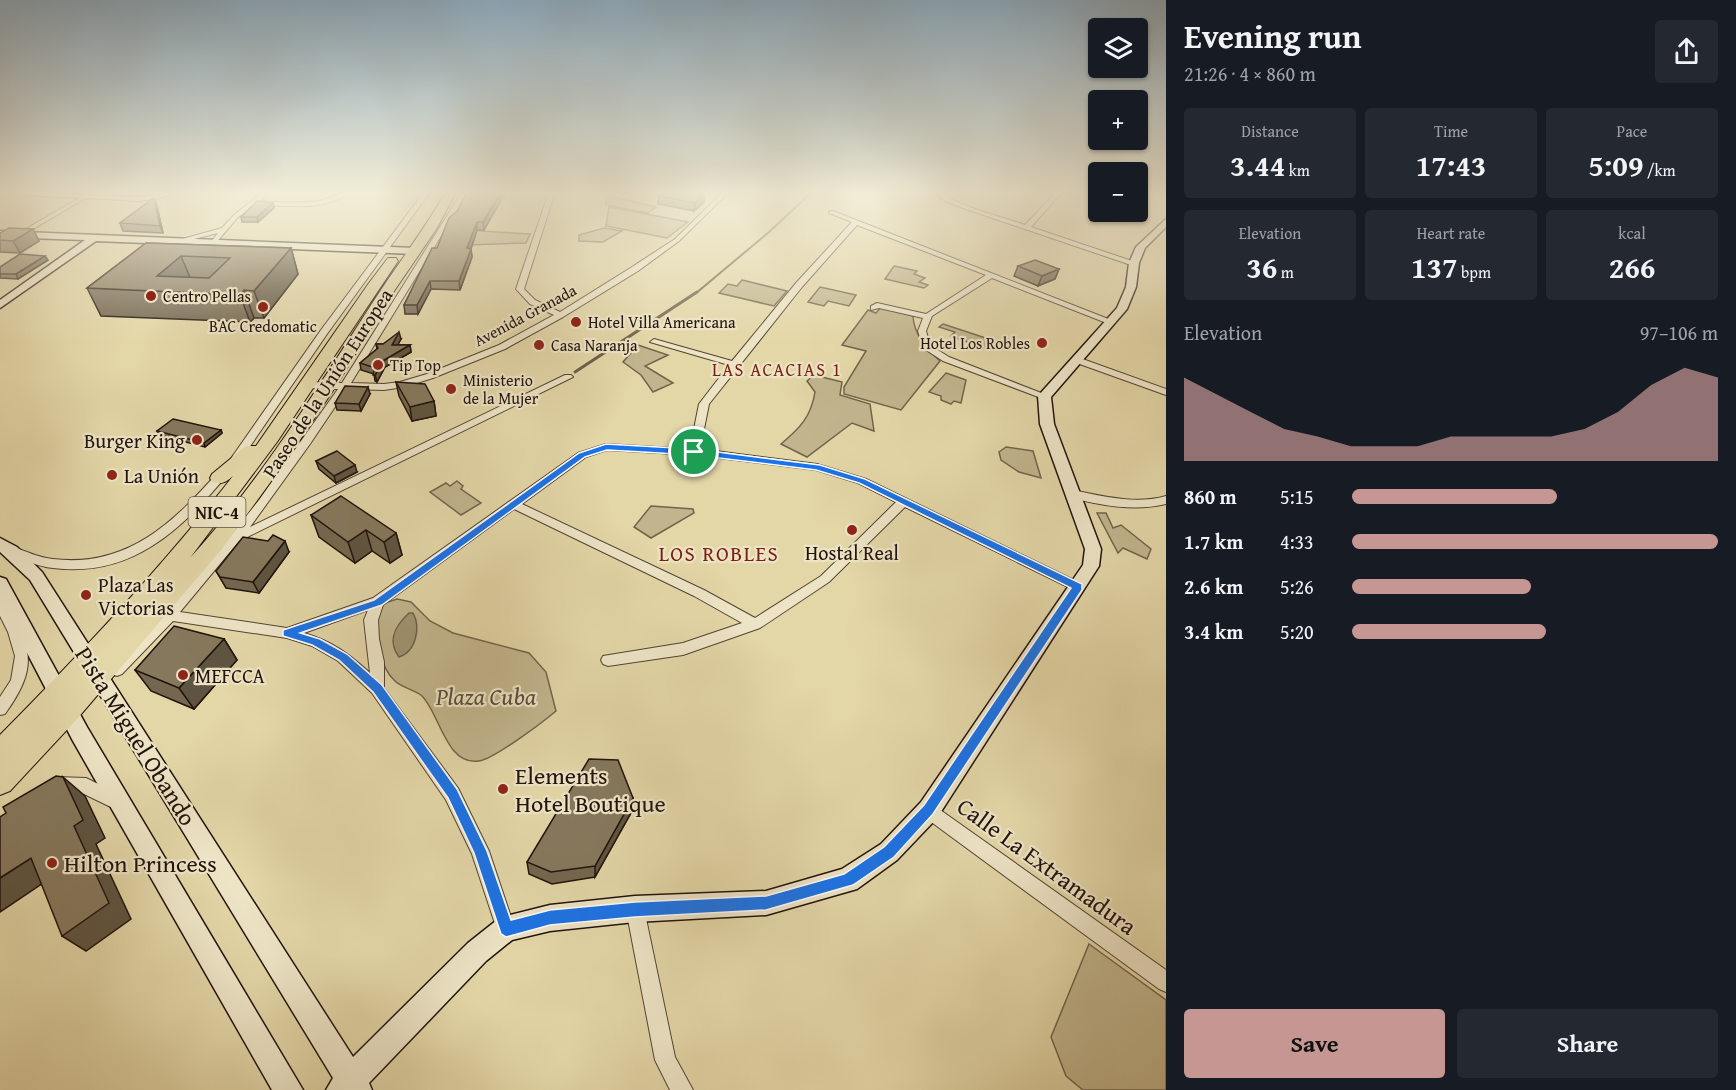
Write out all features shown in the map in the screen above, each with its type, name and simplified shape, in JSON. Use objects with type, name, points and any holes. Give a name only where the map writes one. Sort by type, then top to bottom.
[{"type":"highway","name":"Paseo de la Unión Europea","points":[[0,753],[96,674],[225,542],[336,387],[412,243]]},
{"type":"highway","name":"Paseo de la Unión Europea","points":[[96,674],[290,411],[363,299],[413,243]]},
{"type":"highway","points":[[219,478],[257,446],[290,411]]},
{"type":"highway","name":"Paseo de la Unión Europea","points":[[0,782],[64,702]]},
{"type":"street","points":[[0,305],[88,243]]},
{"type":"street","points":[[79,251],[114,243]]},
{"type":"street","points":[[213,243],[408,250]]},
{"type":"street","points":[[5,547],[40,561],[67,565],[122,556],[167,533],[219,478],[258,430],[324,332],[391,243]]},
{"type":"street","points":[[336,387],[431,243]]},
{"type":"street","points":[[535,243],[520,289],[524,296],[532,302],[560,315]]},
{"type":"street","name":"Avenida Granada","points":[[305,385],[393,386],[430,376],[502,347],[560,315],[673,243]]},
{"type":"street","points":[[694,452],[704,404],[734,364],[838,243]]},
{"type":"street","points":[[908,243],[1112,322]]},
{"type":"street","points":[[1072,243],[1134,263]]},
{"type":"street","points":[[349,1087],[477,952],[506,929],[550,918],[635,909],[766,903],[848,880],[889,852],[929,810],[1090,566],[1093,549],[1047,424],[1044,396],[1112,322],[1127,298],[1134,263],[1145,243]]},
{"type":"street","points":[[990,276],[928,317],[922,331],[926,345],[946,359],[1044,396]]},
{"type":"street","points":[[874,308],[877,304],[928,317]]},
{"type":"street","points":[[654,342],[734,364]]},
{"type":"street","points":[[1077,360],[1166,392]]},
{"type":"street","points":[[96,674],[171,616],[225,542],[568,378]]},
{"type":"street","points":[[287,633],[378,602],[582,455],[606,447],[694,452],[817,467],[862,481],[1078,587]]},
{"type":"street","points":[[1072,494],[1119,503],[1166,500]]},
{"type":"street","points":[[608,660],[683,649],[755,624],[825,579],[903,502]]},
{"type":"street","points":[[513,504],[699,593],[755,624]]},
{"type":"street","name":"Pista Miguel Obando","points":[[5,547],[36,576],[349,1087]]},
{"type":"street","name":"Pista Miguel Obando","points":[[0,584],[120,804],[288,1090]]},
{"type":"street","points":[[377,689],[377,662],[371,620],[378,602]]},
{"type":"street","points":[[0,604],[23,651],[23,662],[13,690],[0,709]]},
{"type":"street","points":[[171,616],[287,633],[316,642],[343,657],[377,689],[452,794],[480,851],[506,929]]},
{"type":"street","points":[[40,791],[56,785],[86,786],[120,804]]},
{"type":"street","name":"Calle La Extramadura","points":[[929,810],[1166,982]]},
{"type":"street","points":[[635,909],[665,1060],[682,1090]]},
{"type":"green space","points":[[440,243],[526,243],[526,243],[439,246]]},
{"type":"green space","points":[[894,266],[917,271],[914,274],[925,278],[919,282],[928,285],[924,288],[885,279]]},
{"type":"green space","points":[[742,280],[787,291],[774,306],[719,293],[728,284],[737,286]]},
{"type":"green space","points":[[820,287],[856,295],[849,306],[828,301],[824,306],[808,302]]},
{"type":"green space","points":[[881,307],[913,316],[922,341],[940,361],[901,410],[844,394],[844,387],[866,351],[842,345],[868,310],[876,313]]},
{"type":"green space","points":[[943,324],[998,342],[989,350],[951,336],[955,332],[939,327]]},
{"type":"green space","points":[[638,345],[668,355],[645,366],[673,383],[653,392],[641,375],[623,362]]},
{"type":"green space","points":[[946,373],[966,380],[961,403],[954,401],[951,404],[941,400],[941,396],[929,392]]},
{"type":"green space","points":[[814,375],[842,382],[840,395],[870,404],[874,431],[852,423],[807,457],[781,444],[799,427],[811,408],[815,392],[807,381]]},
{"type":"green space","points":[[1006,447],[1033,451],[1041,478],[1019,472],[1001,460],[999,452]]},
{"type":"green space","points":[[457,481],[463,486],[461,489],[481,503],[461,515],[430,492],[446,483],[450,486]]},
{"type":"green space","points":[[651,506],[693,509],[694,513],[651,538],[634,527]]},
{"type":"green space","points":[[1097,513],[1106,513],[1113,528],[1121,525],[1151,549],[1147,559],[1123,548],[1118,553]]},
{"type":"green space","name":"Plaza Cuba","points":[[397,599],[411,602],[430,621],[453,633],[529,653],[546,672],[556,711],[486,759],[468,760],[459,755],[451,747],[422,696],[397,683],[382,661],[374,620],[382,604]]},
{"type":"green space","points":[[1089,944],[1166,1000],[1166,1090],[1083,1090],[1066,1076],[1051,1037]]},
{"type":"shaded area","points":[[409,613],[413,613],[417,632],[413,645],[399,657],[393,645],[394,633]]},
{"type":"building","points":[[146,243],[291,248],[254,291],[244,290],[240,295],[87,288]],"holes":[[[181,256],[230,258],[209,278],[157,276]]]},
{"type":"building","points":[[439,243],[469,243],[467,248],[471,249],[459,281],[430,281],[417,305],[404,305],[432,248],[437,248]]},
{"type":"building","points":[[20,254],[45,256],[16,274],[0,274],[0,267]]},
{"type":"building","points":[[1035,260],[1059,269],[1042,276],[1018,266]]},
{"type":"building","points":[[399,332],[392,345],[410,345],[384,360],[373,375],[375,365],[372,367],[360,363],[378,348],[376,344],[383,344]]},
{"type":"building","points":[[396,382],[425,384],[434,401],[410,407]]},
{"type":"building","points":[[345,386],[368,387],[359,404],[335,403]]},
{"type":"building","name":"Burger King","points":[[173,419],[221,430],[204,443],[157,431]]},
{"type":"building","points":[[337,451],[355,465],[334,476],[316,461]]},
{"type":"building","points":[[341,496],[396,533],[384,542],[366,530],[348,542],[311,515]]},
{"type":"building","points":[[273,535],[285,541],[253,582],[220,577],[216,571],[243,537],[268,541]]},
{"type":"building","points":[[174,626],[224,639],[179,688],[135,670]]},
{"type":"building","points":[[589,759],[618,760],[633,798],[595,866],[551,872],[527,862]]},
{"type":"building","points":[[56,776],[63,777],[83,820],[74,826],[109,903],[62,936],[31,858],[0,878],[0,817],[6,813],[3,807]]},
{"type":"waterway","points":[[695,294],[756,243]]},
{"type":"waterway","points":[[575,372],[697,292]]},
{"type":"place","name":"Centro Pellas","points":[[151,296]]},
{"type":"place","name":"BAC Credomatic","points":[[263,307]]},
{"type":"place","name":"Hotel Villa Americana","points":[[576,322]]},
{"type":"place","name":"Hotel Los Robles","points":[[1042,343]]},
{"type":"place","name":"Casa Naranja","points":[[539,345]]},
{"type":"place","name":"Tip Top","points":[[378,365]]},
{"type":"place","name":"Ministerio de la Mujer","points":[[451,389]]},
{"type":"place","name":"Burger King","points":[[197,440]]},
{"type":"place","name":"La Unión","points":[[112,475]]},
{"type":"place","name":"Hostal Real","points":[[852,530]]},
{"type":"place","name":"Plaza Las Victorias","points":[[86,595]]},
{"type":"place","name":"MEFCCA","points":[[183,675]]},
{"type":"place","name":"Elements Hotel Boutique","points":[[503,789]]},
{"type":"place","name":"Hilton Princess","points":[[52,863]]},
{"type":"district","name":"LAS ACACIAS 1","points":[[777,369]]},
{"type":"district","name":"LOS ROBLES","points":[[719,553]]},
{"type":"route","points":[[606,447],[694,452],[817,467],[862,481],[1078,587],[929,810],[889,852],[848,880],[766,903],[635,909],[550,918],[506,929],[480,851],[452,794],[377,689],[343,657],[316,642],[287,633],[378,602],[582,455],[606,447]]}]
